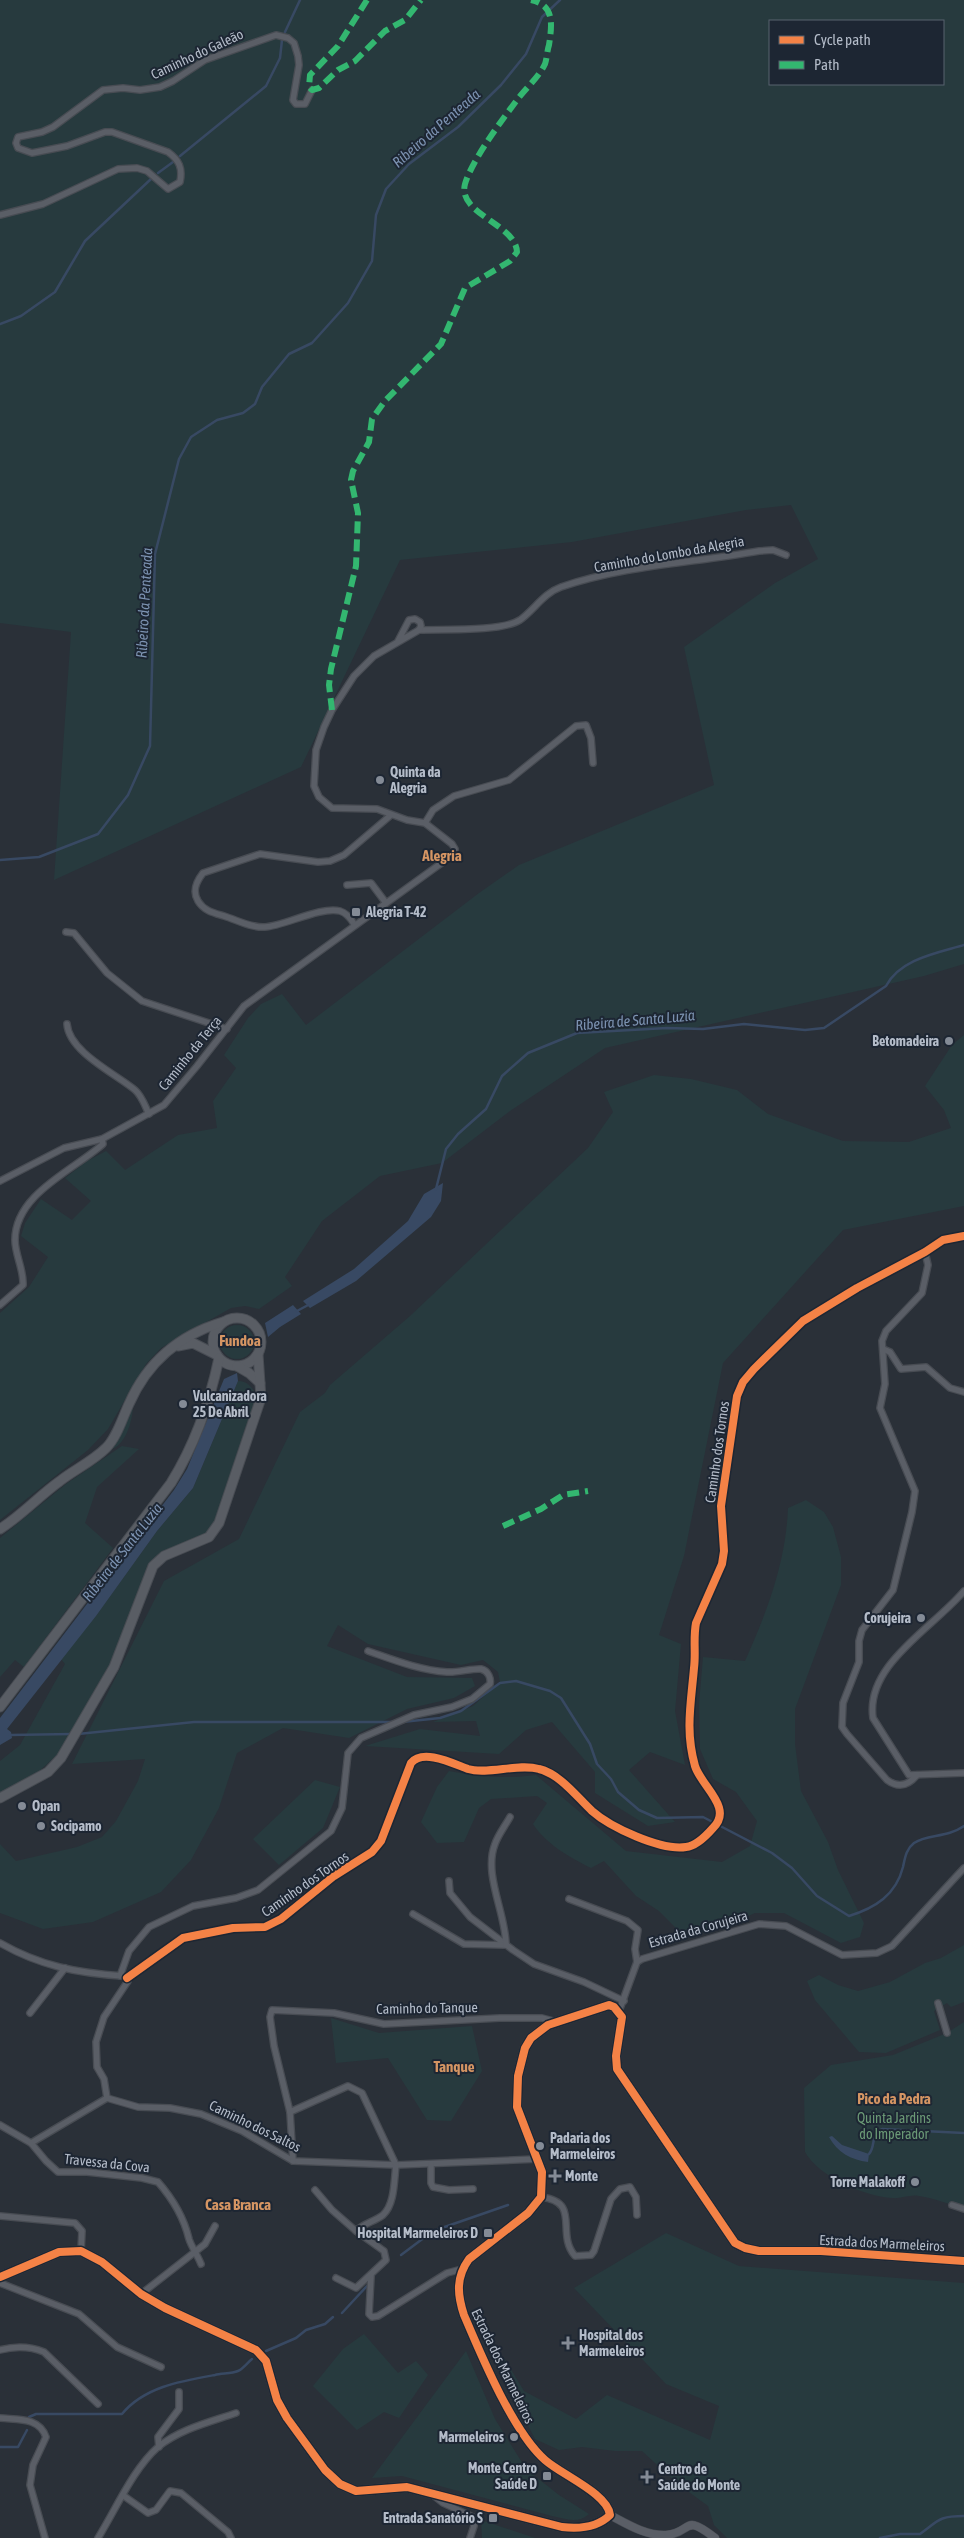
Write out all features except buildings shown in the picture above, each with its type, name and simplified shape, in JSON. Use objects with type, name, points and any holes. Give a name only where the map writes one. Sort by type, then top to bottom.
[{"type":"main road","points":[[0,1529],[28,1509],[59,1482],[105,1449],[116,1434],[135,1390],[148,1370],[171,1347],[208,1326],[234,1318],[242,1318],[257,1328],[261,1343],[258,1354],[260,1402],[227,1503],[216,1529],[203,1540],[164,1556],[153,1566],[114,1668],[61,1758],[48,1772],[0,1798]]},
{"type":"main road","points":[[0,1707],[170,1483],[186,1458],[215,1381],[218,1357],[213,1347],[213,1337],[216,1329],[223,1322]]},
{"type":"main road","points":[[171,1347],[193,1343],[237,1366],[260,1384]]},
{"type":"main road","points":[[215,1381],[237,1366],[252,1361],[258,1354]]},
{"type":"main road","points":[[462,2269],[479,2250],[528,2213],[541,2198],[543,2176],[518,2112],[518,2076],[522,2056],[531,2038],[548,2025],[605,2005],[614,2007],[619,2011]]},
{"type":"main road","name":"Estrada dos Marmeleiros","points":[[619,2011],[622,2025],[616,2056],[617,2070],[735,2243],[745,2248],[759,2251],[821,2251],[964,2261]]},
{"type":"main road","points":[[0,2277],[60,2252],[81,2251],[102,2262],[141,2294],[178,2315],[256,2350],[268,2366],[277,2400],[287,2418],[325,2470],[340,2484],[356,2491],[393,2486],[427,2491],[562,2527],[582,2528],[602,2522],[610,2515]]},
{"type":"main road","name":"Estrada dos Marmeleiros","points":[[462,2269],[459,2299],[464,2314],[522,2433],[544,2460],[606,2502],[610,2515]]},
{"type":"street","name":"Caminho do Galeão","points":[[0,215],[43,204],[118,169],[137,168],[146,171],[168,189],[180,182],[181,167],[173,156],[118,133],[104,132],[67,146],[32,153],[18,148],[16,143],[18,137],[42,132],[53,127],[103,90],[123,88],[140,90],[160,87],[211,58],[276,34],[288,38],[296,50],[298,65],[293,100],[296,104],[305,104],[312,90]]},
{"type":"street","name":"Caminho do Lombo da Alegria","points":[[425,823],[391,815],[377,808],[332,808],[319,797],[314,786],[316,750],[332,710],[354,676],[374,656],[418,630],[502,626],[519,620],[547,595],[560,588],[618,572],[759,551],[773,550],[786,555]]},
{"type":"street","name":"Caminho do Lombo da Alegria","points":[[398,641],[407,622],[411,619],[420,622],[421,626],[418,630]]},
{"type":"street","points":[[425,823],[433,810],[454,796],[509,780],[576,726],[586,725],[591,738],[593,763]]},
{"type":"street","points":[[354,924],[349,916],[340,911],[308,915],[269,927],[256,927],[205,910],[198,902],[194,889],[197,881],[203,874],[260,854],[318,862],[339,858],[391,815]]},
{"type":"street","name":"Caminho da Terça","points":[[0,1181],[64,1148],[102,1140],[148,1114],[174,1096],[244,1006],[354,924],[454,854],[455,849],[452,844],[425,823]]},
{"type":"street","points":[[347,885],[371,882],[386,903]]},
{"type":"street","points":[[66,932],[72,932],[107,973],[142,1001],[227,1029]]},
{"type":"street","points":[[67,1024],[74,1040],[86,1055],[136,1091],[148,1114]]},
{"type":"street","points":[[0,1305],[23,1285],[15,1240],[16,1229],[25,1210],[36,1196],[103,1144],[102,1140]]},
{"type":"street","name":"Caminho dos Tornos","points":[[127,1978],[183,1938],[233,1928],[265,1927],[281,1919],[334,1876],[372,1852],[381,1841],[411,1763],[416,1758],[448,1759],[469,1769],[540,1769],[580,1798],[593,1812],[615,1826],[636,1836],[675,1847],[687,1847],[702,1839],[718,1824],[721,1813],[719,1804],[695,1767],[690,1744],[688,1713],[694,1667],[696,1623],[722,1564],[724,1551],[721,1506],[737,1396],[743,1382],[803,1321],[857,1288],[925,1252],[943,1240],[964,1236]]},
{"type":"street","points":[[917,1775],[907,1784],[893,1784],[842,1727],[843,1703],[859,1662],[859,1641],[862,1630],[893,1590],[901,1563],[915,1491],[880,1408],[884,1384],[882,1340],[886,1332],[922,1293],[928,1264],[925,1252]]},
{"type":"street","points":[[883,1349],[890,1352],[901,1369],[926,1367],[950,1388],[964,1392]]},
{"type":"street","points":[[964,1591],[949,1609],[891,1662],[880,1676],[873,1697],[872,1710],[877,1725],[909,1775],[964,1773]]},
{"type":"street","points":[[120,1976],[129,1951],[149,1927],[193,1906],[236,1898],[258,1890],[325,1837],[336,1823],[342,1808],[350,1748],[361,1738],[405,1718],[441,1711],[472,1698],[487,1688],[490,1679],[487,1673],[481,1669],[456,1673],[433,1671],[368,1651]]},
{"type":"street","points":[[506,1945],[506,1927],[492,1875],[494,1845],[510,1817]]},
{"type":"street","name":"Estrada da Corujeira","points":[[637,1962],[642,1958],[759,1924],[786,1926],[842,1955],[876,1953],[892,1946],[964,1868]]},
{"type":"street","points":[[449,1881],[450,1893],[470,1917],[506,1945],[534,1964],[584,1982],[624,2001]]},
{"type":"street","points":[[569,1899],[634,1925],[639,1934],[635,1949],[637,1962],[619,2011]]},
{"type":"street","points":[[413,1914],[464,1944],[506,1945]]},
{"type":"street","points":[[0,1943],[26,1958],[52,1967],[120,1976],[127,1978],[128,1981],[104,2017],[96,2042],[97,2067],[104,2079],[107,2098],[31,2143]]},
{"type":"street","points":[[30,2013],[65,1968]]},
{"type":"street","points":[[938,2003],[946,2033]]},
{"type":"street","name":"Caminho do Tanque","points":[[290,2112],[274,2046],[270,2014],[277,2009],[302,2013],[334,2013],[384,2024],[500,2018],[542,2018],[557,2022]]},
{"type":"street","points":[[293,2161],[290,2112],[348,2086],[362,2093],[396,2165],[389,2206],[383,2215],[364,2223],[356,2231]]},
{"type":"street","name":"Caminho dos Saltos","points":[[107,2098],[138,2107],[170,2108],[201,2114],[242,2131],[293,2161],[396,2165],[537,2159]]},
{"type":"street","name":"Travessa da Cova","points":[[0,2124],[31,2143],[46,2161],[62,2173],[87,2172],[142,2178],[158,2182],[179,2211],[201,2264]]},
{"type":"street","points":[[432,2164],[431,2183],[433,2187],[449,2190],[473,2189]]},
{"type":"street","points":[[541,2198],[556,2200],[564,2208],[569,2244],[575,2256],[591,2255],[594,2251],[612,2199],[616,2192],[624,2187],[631,2185],[636,2197],[637,2215]]},
{"type":"street","points":[[316,2190],[332,2210],[384,2252],[386,2257],[386,2260],[371,2276],[356,2288],[336,2278]]},
{"type":"street","points":[[952,2205],[964,2209]]},
{"type":"street","points":[[0,2216],[75,2223],[82,2231],[81,2251]]},
{"type":"street","points":[[141,2294],[196,2249],[205,2244],[214,2226]]},
{"type":"street","points":[[371,2276],[369,2314],[372,2317],[378,2316],[447,2273],[462,2269]]},
{"type":"street","points":[[0,2283],[79,2314],[116,2347],[160,2367]]},
{"type":"street","points":[[0,2350],[23,2347],[35,2348],[44,2352],[98,2404]]},
{"type":"street","points":[[159,2447],[158,2437],[179,2409],[179,2392]]},
{"type":"street","points":[[98,2538],[141,2465],[159,2447],[186,2431],[236,2413]]},
{"type":"street","points":[[0,2418],[36,2422],[43,2428],[46,2437],[33,2465],[30,2485],[45,2538]]},
{"type":"street","points":[[124,2496],[148,2513],[156,2510],[170,2491],[181,2493],[228,2532],[231,2538]]},
{"type":"street","points":[[427,2491],[442,2503],[473,2517],[474,2526],[470,2538]]},
{"type":"street","points":[[610,2515],[641,2531],[667,2535],[691,2525],[696,2525],[715,2538]]},
{"type":"green space","points":[[0,0],[964,0],[964,964],[924,976],[605,1048],[510,1111],[442,1163],[380,1176],[322,1221],[285,1277],[292,1286],[259,1309],[245,1306],[231,1308],[161,1348],[146,1364],[108,1429],[88,1450],[0,1520],[0,1313],[29,1287],[48,1257],[21,1236],[25,1223],[41,1199],[72,1220],[91,1201],[65,1178],[87,1161],[106,1151],[125,1170],[178,1135],[217,1128],[213,1101],[236,1068],[224,1055],[248,1018],[261,1004],[282,994],[306,1025],[479,893],[519,865],[714,785],[684,647],[775,583],[818,559],[791,505],[746,510],[572,542],[400,560],[301,767],[54,880],[71,632],[0,623]]},
{"type":"green space","points":[[964,1035],[964,1206],[843,1230],[723,1363],[684,1556],[659,1635],[681,1644],[675,1711],[685,1765],[650,1752],[629,1770],[675,1822],[648,1826],[595,1793],[595,1772],[552,1722],[526,1730],[499,1754],[365,1746],[420,1729],[480,1736],[476,1721],[433,1722],[473,1706],[500,1682],[498,1672],[483,1660],[461,1665],[368,1644],[338,1625],[327,1646],[407,1677],[472,1678],[475,1686],[454,1698],[407,1709],[349,1738],[283,1728],[237,1753],[219,1808],[191,1860],[161,1892],[93,1922],[43,1929],[0,1913],[0,1844],[16,1861],[77,1847],[102,1837],[116,1821],[138,1781],[145,1759],[72,1764],[164,1581],[239,1539],[300,1412],[325,1393],[330,1385],[410,1316],[588,1148],[613,1112],[604,1092],[654,1075],[691,1079],[737,1090],[768,1114],[843,1141],[909,1142],[951,1128],[944,1110],[925,1086],[952,1045]]},
{"type":"green space","points":[[237,1325],[244,1326],[249,1330],[253,1335],[253,1349],[249,1354],[244,1358],[237,1359],[230,1358],[225,1354],[221,1349],[220,1342],[221,1335],[225,1330],[230,1326]]},
{"type":"green space","points":[[238,1381],[245,1382],[250,1386],[257,1397],[211,1532],[162,1552],[150,1564],[109,1673],[58,1754],[34,1776],[0,1795],[0,1761],[20,1745],[65,1664],[61,1659],[95,1617],[157,1531],[193,1488]]},
{"type":"green space","points":[[133,1407],[130,1426],[124,1438],[116,1447],[110,1450],[123,1431]]},
{"type":"green space","points":[[122,1446],[139,1449],[97,1487],[85,1523],[113,1548],[24,1667],[15,1660],[0,1677],[0,1538],[66,1484]]},
{"type":"green space","points":[[806,1500],[824,1512],[833,1527],[841,1557],[841,1585],[795,1709],[795,1744],[801,1791],[828,1842],[838,1870],[864,1923],[860,1937],[841,1943],[784,1913],[755,1913],[735,1922],[674,1941],[676,1928],[659,1911],[636,1896],[604,1861],[591,1868],[566,1855],[544,1838],[533,1824],[547,1803],[537,1796],[491,1799],[479,1808],[464,1842],[437,1843],[421,1822],[437,1787],[449,1771],[493,1777],[536,1775],[626,1851],[722,1862],[750,1846],[757,1821],[736,1792],[713,1779],[700,1749],[699,1704],[703,1657],[745,1661],[761,1624],[774,1586],[784,1548],[788,1508]]},
{"type":"green space","points":[[315,1780],[340,1787],[323,1828],[279,1865],[253,1839]]},
{"type":"green space","points":[[964,1945],[964,2002],[951,2007],[947,2003],[934,2011],[940,2030],[886,2053],[859,2052],[815,2000],[807,1981],[819,1975],[838,1985],[858,1991],[890,1982]]},
{"type":"green space","points":[[331,2018],[379,2033],[472,2026],[482,2071],[451,2121],[427,2120],[388,2058],[336,2063]]},
{"type":"green space","name":"Quinta Jardins do Imperador","points":[[964,2022],[964,2209],[919,2196],[892,2198],[856,2189],[831,2177],[812,2161],[805,2152],[804,2088],[831,2065],[893,2055],[947,2033]]},
{"type":"green space","points":[[666,2233],[739,2266],[964,2283],[964,2538],[727,2538],[714,2525],[708,2506],[678,2484],[642,2451],[615,2451],[582,2447],[559,2450],[535,2439],[494,2360],[504,2358],[524,2391],[576,2419],[607,2395],[710,2440],[719,2406],[666,2384],[574,2288]]},
{"type":"green space","points":[[364,2334],[398,2373],[416,2361],[428,2375],[399,2418],[384,2412],[357,2430],[313,2386],[343,2349]]},
{"type":"green space","points":[[466,2351],[495,2419],[526,2469],[559,2495],[589,2514],[585,2517],[576,2520],[562,2518],[402,2476],[372,2478]]},
{"type":"green space","points":[[481,2520],[535,2538],[482,2538]]},
{"type":"water","points":[[443,1183],[441,1201],[431,1217],[356,1281],[310,1308],[303,1301],[354,1269],[408,1221],[424,1194]]},
{"type":"water","points":[[293,1305],[301,1314],[268,1337],[265,1323]]},
{"type":"water","points":[[237,1373],[238,1381],[193,1488],[157,1531],[96,1616],[7,1729],[11,1732],[12,1738],[0,1745],[0,1718],[174,1490],[187,1469],[224,1379]]},
{"type":"water","points":[[832,2136],[842,2145],[869,2154],[868,2162],[850,2157],[840,2151],[829,2137]]},
{"type":"waterway","name":"Ribeiro da Penteada","points":[[285,32],[300,0]]},
{"type":"waterway","name":"Ribeiro da Penteada","points":[[0,860],[39,857],[98,834],[128,795],[150,746],[155,554],[179,459],[191,437],[217,420],[243,413],[255,404],[262,387],[289,354],[312,343],[348,303],[372,261],[376,215],[386,189],[409,164],[458,127],[501,85],[526,54],[542,17],[560,0]]},
{"type":"waterway","name":"Ribeiro da Penteada","points":[[180,156],[266,86],[280,58],[282,40]]},
{"type":"waterway","name":"Ribeiro da Penteada","points":[[158,173],[173,162]]},
{"type":"waterway","name":"Ribeiro da Penteada","points":[[0,324],[21,316],[55,292],[85,241],[151,179]]},
{"type":"waterway","name":"Ribeira de Santa Luzia","points":[[436,1189],[446,1149],[458,1134],[486,1109],[502,1076],[528,1053],[577,1033],[667,1028],[703,1029],[744,1024],[805,1030],[824,1028],[886,986],[900,969],[910,963],[931,954],[964,945]]},
{"type":"waterway","name":"Ribeira de Santa Luzia","points":[[297,1311],[310,1304]]},
{"type":"waterway","points":[[402,1722],[440,1718],[461,1711],[500,1683],[516,1681],[550,1691],[561,1698],[590,1744],[597,1764],[611,1779],[618,1792],[639,1810],[657,1818],[703,1817],[772,1853],[792,1868],[817,1896],[849,1916],[876,1904],[890,1893],[900,1877],[905,1857],[911,1845],[919,1840],[958,1830],[964,1826]]},
{"type":"waterway","points":[[78,1734],[194,1722],[394,1722]]},
{"type":"waterway","points":[[10,1735],[72,1734]]},
{"type":"waterway","points":[[869,2154],[874,2137],[882,2129],[964,2133]]},
{"type":"waterway","points":[[401,2255],[433,2231],[508,2205]]},
{"type":"waterway","points":[[342,2313],[367,2286]]},
{"type":"waterway","points":[[266,2351],[296,2338],[306,2330],[325,2324],[333,2317]]},
{"type":"waterway","points":[[29,2417],[36,2414],[122,2414],[141,2397],[152,2391],[189,2380],[235,2372],[242,2369],[252,2359]]},
{"type":"waterway","points":[[0,2447],[18,2447],[27,2430]]},
{"type":"waterway","points":[[880,2538],[900,2534],[920,2534],[944,2518],[964,2516]]},
{"type":"marked path","points":[[367,0],[338,46],[310,75],[309,87],[312,90],[319,88],[338,70],[355,61],[385,31],[405,20],[421,0]]},
{"type":"marked path","points":[[332,710],[329,685],[331,669],[356,566],[358,513],[351,480],[353,471],[369,442],[372,419],[385,401],[441,344],[465,288],[510,261],[517,252],[514,242],[507,234],[470,203],[465,194],[465,184],[488,140],[545,64],[550,38],[550,17],[544,6],[531,0]]},
{"type":"marked path","points":[[503,1526],[541,1509],[563,1495],[588,1491]]},
{"type":"cycle path","points":[[127,1978],[183,1938],[233,1928],[265,1927],[281,1919],[334,1876],[372,1852],[381,1841],[411,1763],[423,1757],[447,1761],[468,1769],[485,1771],[522,1767],[539,1769],[561,1781],[600,1817],[650,1842],[686,1847],[697,1843],[704,1837],[719,1820],[720,1813],[714,1797],[698,1774],[690,1741],[689,1729],[695,1662],[695,1629],[722,1564],[724,1551],[721,1506],[737,1396],[743,1382],[803,1321],[857,1288],[925,1252],[943,1240],[964,1236]]},
{"type":"cycle path","points":[[0,2277],[59,2252],[81,2251],[102,2262],[141,2294],[165,2308],[256,2350],[266,2361],[277,2400],[287,2418],[325,2470],[340,2484],[356,2491],[407,2487],[562,2527],[581,2528],[599,2523],[610,2515],[607,2507],[593,2492],[545,2460],[521,2431],[499,2392],[464,2315],[459,2286],[462,2272],[469,2259],[528,2213],[541,2197],[542,2172],[517,2107],[518,2076],[525,2048],[531,2038],[548,2025],[609,2005],[614,2007],[622,2017],[616,2056],[617,2069],[735,2243],[745,2248],[759,2251],[821,2251],[964,2261]]},
{"type":"place","name":"Quinta da Alegria","points":[[380,780]]},
{"type":"place","name":"Alegria T-42","points":[[356,912]]},
{"type":"place","name":"Betomadeira","points":[[949,1041]]},
{"type":"place","name":"Vulcanizadora 25 De Abril","points":[[183,1404]]},
{"type":"place","name":"Corujeira","points":[[921,1618]]},
{"type":"place","name":"Opan","points":[[22,1806]]},
{"type":"place","name":"Socipamo","points":[[41,1826]]},
{"type":"place","name":"Padaria dos Marmeleiros","points":[[540,2146]]},
{"type":"place","name":"Monte","points":[[555,2176]]},
{"type":"place","name":"Torre Malakoff","points":[[915,2182]]},
{"type":"place","name":"Hospital Marmeleiros D","points":[[488,2233]]},
{"type":"place","name":"Hospital dos Marmeleiros","points":[[568,2343]]},
{"type":"place","name":"Marmeleiros","points":[[514,2437]]},
{"type":"place","name":"Monte Centro Saúde D","points":[[547,2476]]},
{"type":"place","name":"Centro de Saúde do Monte","points":[[647,2477]]},
{"type":"place","name":"Entrada Sanatório S","points":[[493,2518]]},
{"type":"district","name":"Alegria","points":[[442,855]]},
{"type":"district","name":"Fundoa","points":[[240,1340]]},
{"type":"district","name":"Tanque","points":[[454,2066]]},
{"type":"district","name":"Pico da Pedra","points":[[894,2098]]},
{"type":"district","name":"Casa Branca","points":[[238,2204]]}]
